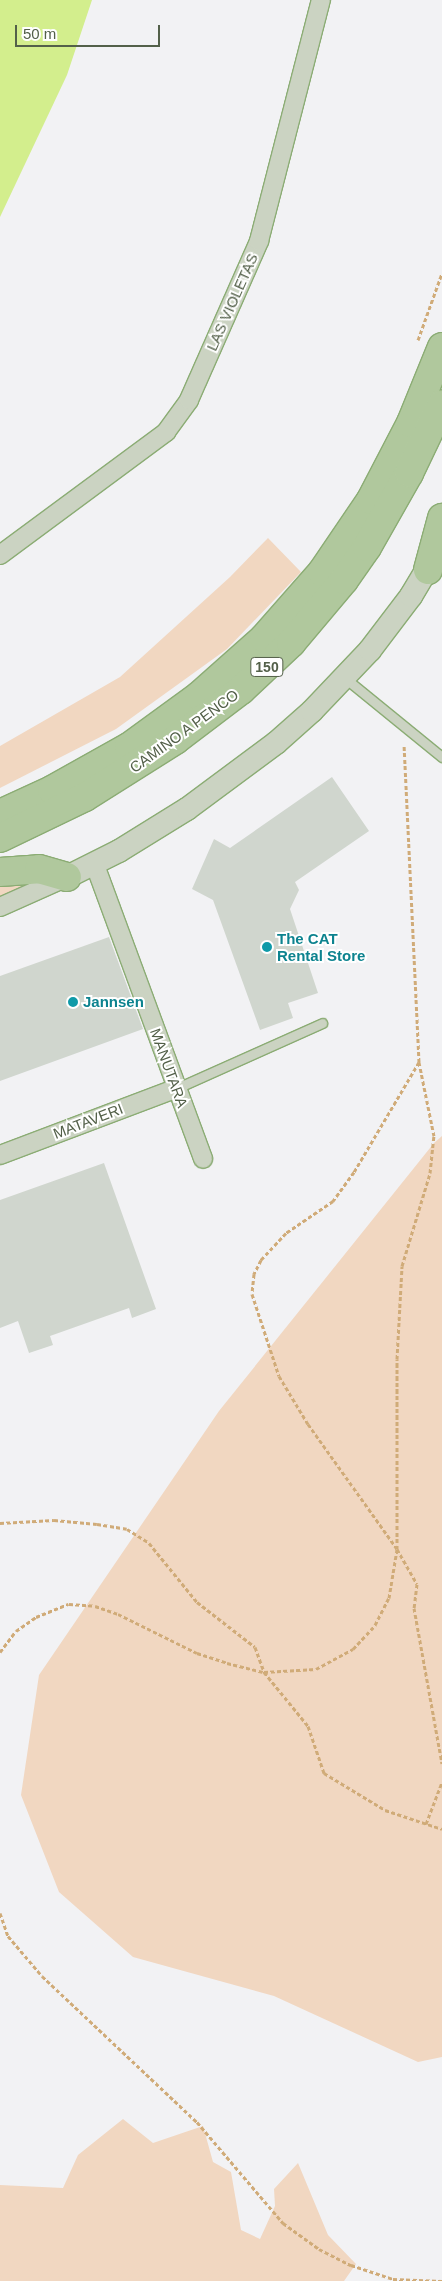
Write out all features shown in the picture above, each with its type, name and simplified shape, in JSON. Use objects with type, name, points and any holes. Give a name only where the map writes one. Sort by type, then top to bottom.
[{"type":"highway","name":"CAMINO A PENCO","points":[[0,814],[60,786],[128,747],[199,696],[264,638],[322,572],[371,500],[411,423],[429,347]]},
{"type":"highway","name":"CAMINO A PENCO","points":[[0,838],[85,797],[175,740],[241,690],[291,643],[339,587],[367,547],[409,473],[442,404]]},
{"type":"highway","points":[[428,570],[442,518]]},
{"type":"highway","points":[[0,872],[39,869],[67,878]]},
{"type":"street","name":"LAS VIOLETAS","points":[[30,533],[166,432],[189,400],[259,241],[321,0]]},
{"type":"street","points":[[0,555],[30,533]]},
{"type":"street","points":[[0,570],[30,533]]},
{"type":"street","points":[[0,906],[95,865],[162,826],[234,776],[304,718],[345,678],[393,621],[428,570],[442,542]]},
{"type":"street","name":"MANUTARA","points":[[95,865],[202,1159]]},
{"type":"street","name":"MATAVERI","points":[[0,1155],[177,1088]]},
{"type":"lane","points":[[345,678],[442,757]]},
{"type":"lane","points":[[177,1088],[322,1023]]},
{"type":"path","points":[[429,347],[442,273]]},
{"type":"path","points":[[0,1652],[16,1631],[36,1617],[69,1604],[96,1606],[197,1653],[264,1672],[316,1669],[353,1649],[375,1625],[389,1598],[396,1549],[397,1359],[402,1266],[430,1173],[434,1136],[419,1062],[405,769]]},
{"type":"path","points":[[419,1062],[354,1172],[333,1201],[286,1233],[261,1260],[254,1274],[252,1294],[279,1376],[313,1432],[396,1549],[417,1584],[414,1608],[442,1764]]},
{"type":"path","points":[[0,1524],[54,1520],[127,1530],[149,1543],[169,1563],[197,1602],[255,1647],[264,1672],[308,1726],[324,1773],[385,1810],[442,1829]]},
{"type":"path","points":[[426,1824],[442,1782]]},
{"type":"path","points":[[0,1913],[8,1936],[42,1976],[197,2122],[283,2223],[319,2249],[351,2265],[392,2279],[442,2280]]},
{"type":"shaded area","points":[[0,0],[92,0],[67,75],[0,217]]},
{"type":"shaded area","points":[[268,538],[301,572],[227,649],[116,729],[0,788],[0,746],[120,677],[230,577]]},
{"type":"shaded area","points":[[19,882],[30,883],[0,898],[0,887]]},
{"type":"shaded area","points":[[442,1136],[442,2057],[418,2062],[274,1996],[133,1957],[59,1892],[21,1795],[39,1675],[219,1411],[434,1143]]},
{"type":"shaded area","points":[[123,2119],[153,2143],[203,2126],[213,2162],[231,2172],[241,2230],[260,2239],[275,2206],[274,2189],[298,2163],[328,2235],[356,2264],[344,2281],[0,2281],[0,2185],[63,2188],[78,2155]]},
{"type":"building","name":"The CAT Rental Store","points":[[332,777],[369,831],[295,882],[299,890],[290,909],[318,993],[288,1003],[293,1018],[260,1030],[213,900],[192,889],[214,839],[230,848]]},
{"type":"building","name":"Jannsen","points":[[109,937],[143,1029],[0,1081],[0,976]]},
{"type":"building","points":[[104,1163],[156,1309],[132,1318],[129,1308],[50,1336],[53,1345],[29,1353],[18,1321],[0,1328],[0,1200]]},
{"type":"place","name":"The CAT Rental Store","points":[[267,947]]},
{"type":"place","name":"Jannsen","points":[[73,1002]]}]
